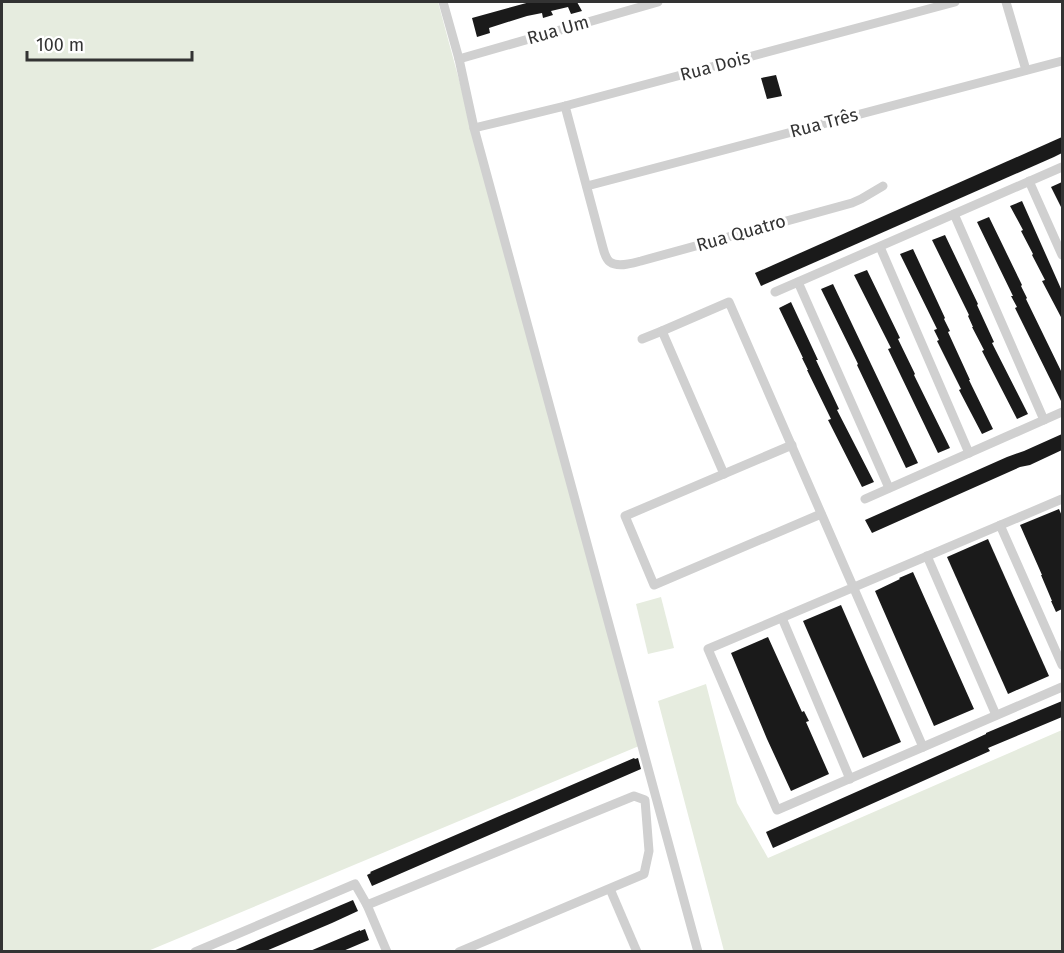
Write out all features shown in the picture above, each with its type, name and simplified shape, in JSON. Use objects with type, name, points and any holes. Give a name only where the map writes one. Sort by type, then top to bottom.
[{"type":"street","points":[[443,2],[459,59],[474,128],[698,951]]},
{"type":"street","name":"Rua Um","points":[[459,59],[658,2]]},
{"type":"street","name":"Rua Dois","points":[[474,128],[565,106],[918,6],[955,2]]},
{"type":"street","points":[[1006,2],[1026,70]]},
{"type":"street","name":"Rua Três","points":[[587,186],[1062,61]]},
{"type":"street","points":[[565,106],[587,186]]},
{"type":"street","points":[[775,292],[1062,167]]},
{"type":"street","points":[[1029,181],[1062,255]]},
{"type":"street","name":"Rua Quatro","points":[[587,186],[607,259],[613,263],[623,264],[852,203],[883,186]]},
{"type":"street","points":[[954,214],[1044,420]]},
{"type":"street","points":[[880,247],[969,453]]},
{"type":"street","points":[[798,282],[889,488]]},
{"type":"street","points":[[642,339],[729,302],[923,747]]},
{"type":"street","points":[[662,332],[723,474]]},
{"type":"street","points":[[865,499],[1062,412]]},
{"type":"street","points":[[792,445],[625,516],[654,585],[821,514]]},
{"type":"street","points":[[1062,499],[708,650],[777,810],[1062,687]]},
{"type":"street","points":[[1000,525],[1062,665]]},
{"type":"street","points":[[927,556],[996,715]]},
{"type":"street","points":[[782,618],[850,779]]},
{"type":"street","points":[[367,905],[634,796],[645,800],[649,850],[645,874],[459,951]]},
{"type":"street","points":[[195,951],[355,884],[387,951]]},
{"type":"street","points":[[610,889],[637,951]]},
{"type":"shaded area","points":[[2,2],[438,2],[639,746],[148,951],[2,952]]},
{"type":"shaded area","points":[[661,597],[674,648],[648,654],[636,604]]},
{"type":"shaded area","points":[[706,684],[737,803],[768,858],[1062,730],[1062,951],[724,951],[658,701]]},
{"type":"building","points":[[530,2],[577,2],[582,11],[571,14],[568,7],[551,11],[553,15],[543,18],[542,13],[527,16],[489,28],[490,33],[477,37],[472,18]]},
{"type":"building","points":[[776,75],[782,96],[767,99],[761,78]]},
{"type":"building","points":[[1062,137],[1062,153],[1054,157],[761,286],[755,273]]},
{"type":"building","points":[[1062,182],[1062,209],[1051,187]]},
{"type":"building","points":[[1022,201],[1062,291],[1062,319],[1042,281],[1045,280],[1010,206]]},
{"type":"building","points":[[989,217],[1062,373],[1062,403],[1015,308],[1017,307],[1011,296],[1013,296],[977,222]]},
{"type":"building","points":[[945,235],[978,304],[994,342],[992,343],[1028,414],[1017,419],[982,351],[984,350],[972,327],[969,315],[932,240]]},
{"type":"building","points":[[913,249],[945,318],[950,331],[948,332],[969,380],[993,429],[982,434],[959,390],[961,389],[937,341],[939,340],[934,330],[937,329],[900,254]]},
{"type":"building","points":[[867,270],[950,448],[938,453],[888,349],[891,348],[854,275]]},
{"type":"building","points":[[833,284],[918,463],[906,468],[857,365],[821,289]]},
{"type":"building","points":[[791,302],[839,409],[837,410],[874,482],[862,487],[828,420],[831,419],[779,308]]},
{"type":"building","points":[[1062,434],[1062,450],[1030,465],[1020,467],[872,533],[865,520],[1007,457]]},
{"type":"building","points":[[1059,509],[1062,516],[1062,609],[1056,612],[1020,525]]},
{"type":"building","points":[[988,539],[1049,676],[1008,694],[947,557]]},
{"type":"building","points":[[913,572],[974,709],[934,726],[875,591]]},
{"type":"building","points":[[841,605],[901,742],[863,758],[803,621]]},
{"type":"building","points":[[768,637],[802,712],[804,711],[809,721],[806,722],[829,774],[791,791],[731,653]]},
{"type":"building","points":[[1062,701],[1062,717],[988,748],[990,751],[773,848],[766,832]]},
{"type":"building","points":[[638,758],[641,769],[372,886],[367,875],[370,872]]},
{"type":"building","points":[[353,900],[358,911],[332,923],[266,951],[233,951]]},
{"type":"building","points":[[365,929],[369,940],[343,951],[310,951],[360,930]]}]
